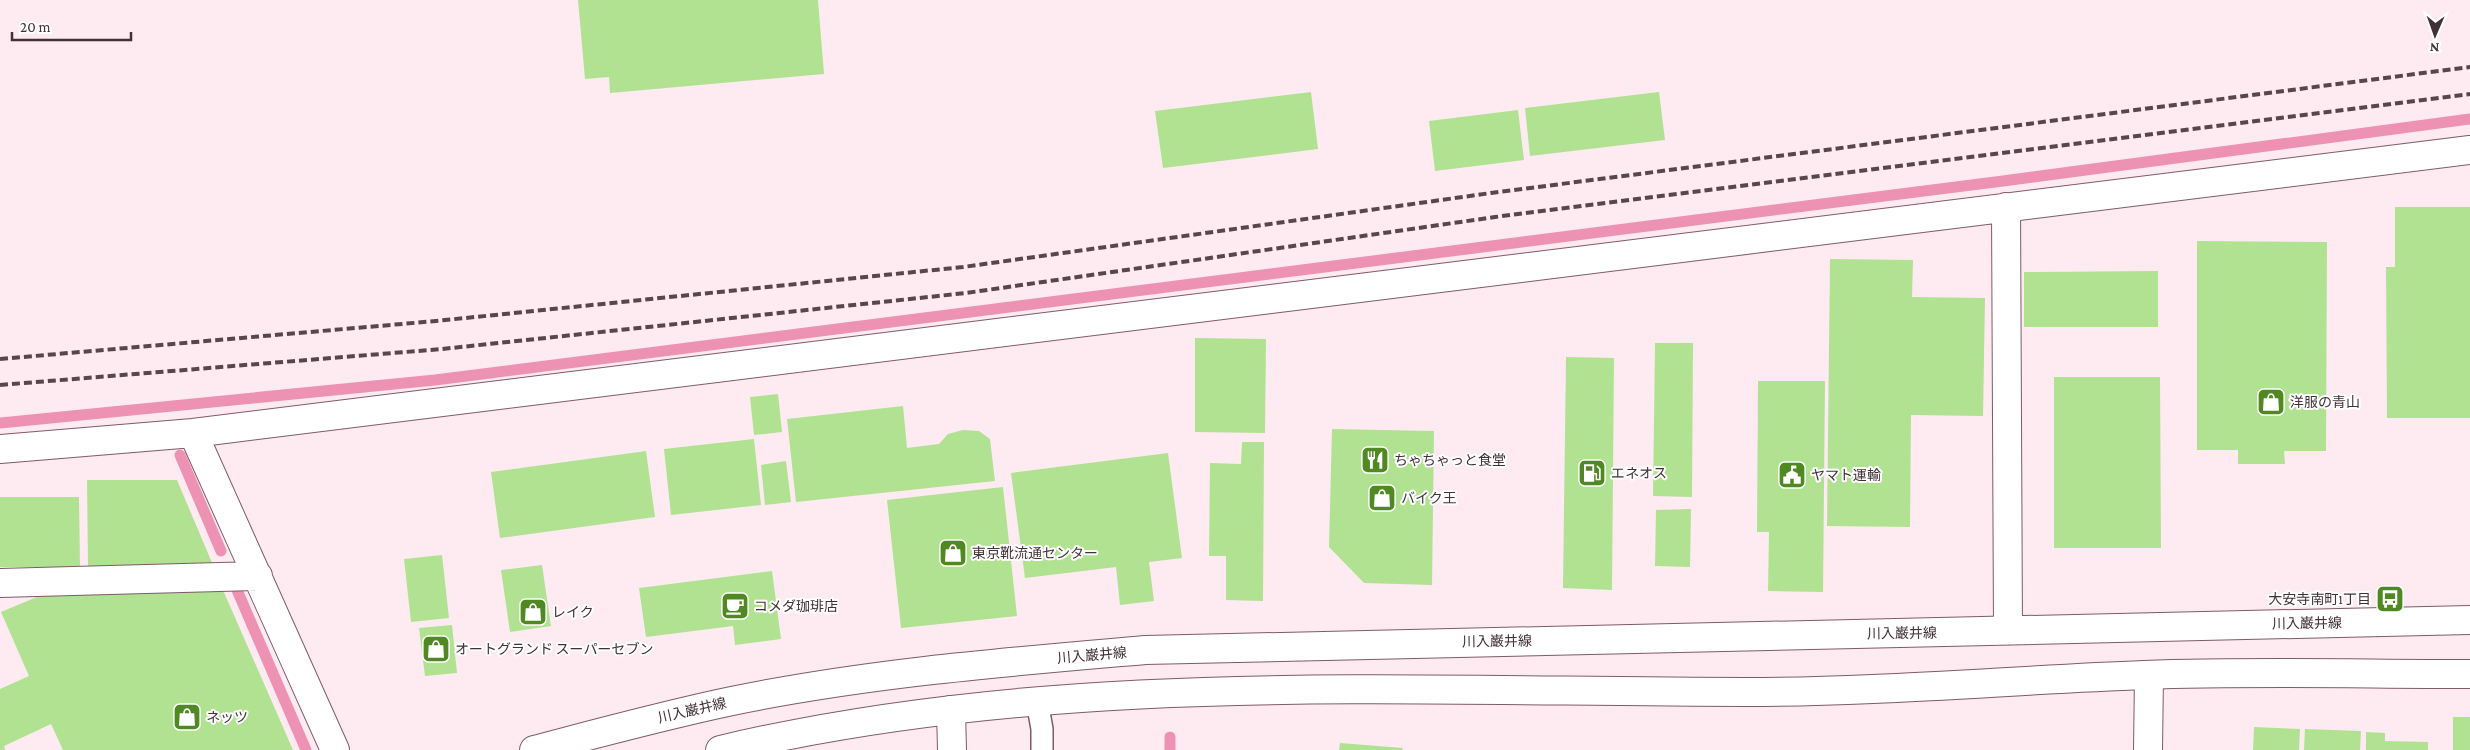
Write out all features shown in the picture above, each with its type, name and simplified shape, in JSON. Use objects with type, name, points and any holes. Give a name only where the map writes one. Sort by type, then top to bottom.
[{"type":"main road","points":[[0,450],[193,433],[2470,150]]},
{"type":"main road","points":[[2006,207],[2008,630]]},
{"type":"main road","points":[[193,433],[335,750]]},
{"type":"main road","points":[[0,583],[258,576]]},
{"type":"main road","name":"川入巌井線","points":[[534,750],[732,701],[831,684],[1030,660],[1145,650],[2470,620]]},
{"type":"main road","points":[[720,750],[835,727],[951,710],[1037,701],[1202,691],[1503,689],[1804,692],[2148,675],[2470,674]]},
{"type":"main road","points":[[2148,675],[2148,750]]},
{"type":"main road","points":[[951,710],[952,750]]},
{"type":"lane","points":[[1037,701],[1042,729],[1042,750]]},
{"type":"building","points":[[578,0],[818,0],[824,74],[610,93],[609,77],[585,79]]},
{"type":"building","points":[[1311,92],[1318,149],[1163,168],[1155,111]]},
{"type":"building","points":[[1659,92],[1665,140],[1530,156],[1525,108]]},
{"type":"building","points":[[1518,110],[1524,160],[1435,171],[1429,121]]},
{"type":"building","points":[[2395,207],[2470,207],[2470,418],[2387,418],[2386,267],[2395,267]]},
{"type":"building","points":[[2197,241],[2327,242],[2326,451],[2284,451],[2285,464],[2238,464],[2238,450],[2197,450]]},
{"type":"building","points":[[1830,259],[1913,260],[1912,297],[1985,298],[1983,416],[1911,415],[1910,527],[1827,526]]},
{"type":"building","points":[[2158,271],[2158,327],[2024,327],[2024,272]]},
{"type":"building","points":[[1195,338],[1266,339],[1265,433],[1195,432]]},
{"type":"building","points":[[1655,343],[1693,343],[1692,497],[1653,496]]},
{"type":"building","points":[[1566,357],[1614,358],[1612,590],[1563,588]]},
{"type":"building","points":[[2054,377],[2160,377],[2161,548],[2054,548]]},
{"type":"building","points":[[1758,381],[1825,381],[1823,592],[1768,591],[1769,532],[1757,532]]},
{"type":"building","points":[[778,394],[782,432],[754,435],[750,397]]},
{"type":"building","points":[[903,406],[907,448],[939,444],[948,434],[963,430],[979,431],[990,439],[995,481],[796,502],[787,419]]},
{"type":"building","points":[[1332,429],[1434,431],[1432,585],[1364,583],[1329,547]]},
{"type":"building","points":[[754,439],[761,505],[671,515],[664,449]]},
{"type":"building","points":[[1242,442],[1264,442],[1263,601],[1226,600],[1226,556],[1209,556],[1210,463],[1241,464]]},
{"type":"building","points":[[646,451],[655,517],[500,538],[491,472]]},
{"type":"building","points":[[1168,453],[1182,558],[1149,562],[1154,601],[1120,605],[1116,567],[1025,578],[1011,473]]},
{"type":"building","points":[[786,461],[791,502],[765,505],[761,465]]},
{"type":"building","points":[[87,480],[177,480],[213,565],[88,567]]},
{"type":"building","points":[[1003,487],[1017,616],[901,628],[887,500]]},
{"type":"building","points":[[0,497],[79,497],[80,567],[0,567]]},
{"type":"building","points":[[1691,509],[1690,567],[1655,566],[1656,510]]},
{"type":"building","points":[[442,555],[449,618],[411,622],[404,559]]},
{"type":"building","points":[[542,565],[551,626],[510,632],[501,570]]},
{"type":"building","points":[[772,571],[781,639],[735,645],[733,626],[646,637],[639,588]]},
{"type":"building","points":[[223,590],[293,750],[63,750],[51,724],[4,746],[5,750],[0,750],[0,689],[29,676],[1,612],[44,594]]},
{"type":"building","points":[[452,625],[457,673],[425,676],[419,628]]},
{"type":"building","points":[[2453,717],[2470,717],[2470,750],[2453,750]]},
{"type":"building","points":[[2254,727],[2300,729],[2299,750],[2253,750]]},
{"type":"building","points":[[2305,729],[2361,731],[2360,750],[2304,750]]},
{"type":"building","points":[[2366,732],[2385,733],[2385,741],[2428,742],[2428,750],[2366,750]]},
{"type":"building","points":[[1340,743],[1403,748],[1402,750],[1339,750]]},
{"type":"waterway","points":[[0,423],[435,380],[2003,181],[2470,119]]},
{"type":"waterway","points":[[180,455],[221,551]]},
{"type":"waterway","points":[[237,590],[306,750]]},
{"type":"waterway","points":[[1170,737],[1170,750]]},
{"type":"railway","points":[[0,359],[436,321],[963,267],[1491,193],[2470,67]]},
{"type":"railway","points":[[0,385],[442,349],[966,293],[1495,217],[2470,94]]},
{"type":"place","name":"洋服の青山","points":[[2271,402]]},
{"type":"place","name":"ちゃちゃっと食堂","points":[[1375,460]]},
{"type":"place","name":"エネオス","points":[[1592,473]]},
{"type":"place","name":"ヤマト運輸","points":[[1792,475]]},
{"type":"place","name":"バイク王","points":[[1382,498]]},
{"type":"place","name":"東京靴流通センター","points":[[953,553]]},
{"type":"place","name":"大安寺南町1丁目","points":[[2390,599]]},
{"type":"place","name":"コメダ珈琲店","points":[[735,606]]},
{"type":"place","name":"レイク","points":[[533,612]]},
{"type":"place","name":"オートグランド スーパーセブン","points":[[436,649]]},
{"type":"place","name":"ネッツ","points":[[187,717]]}]
